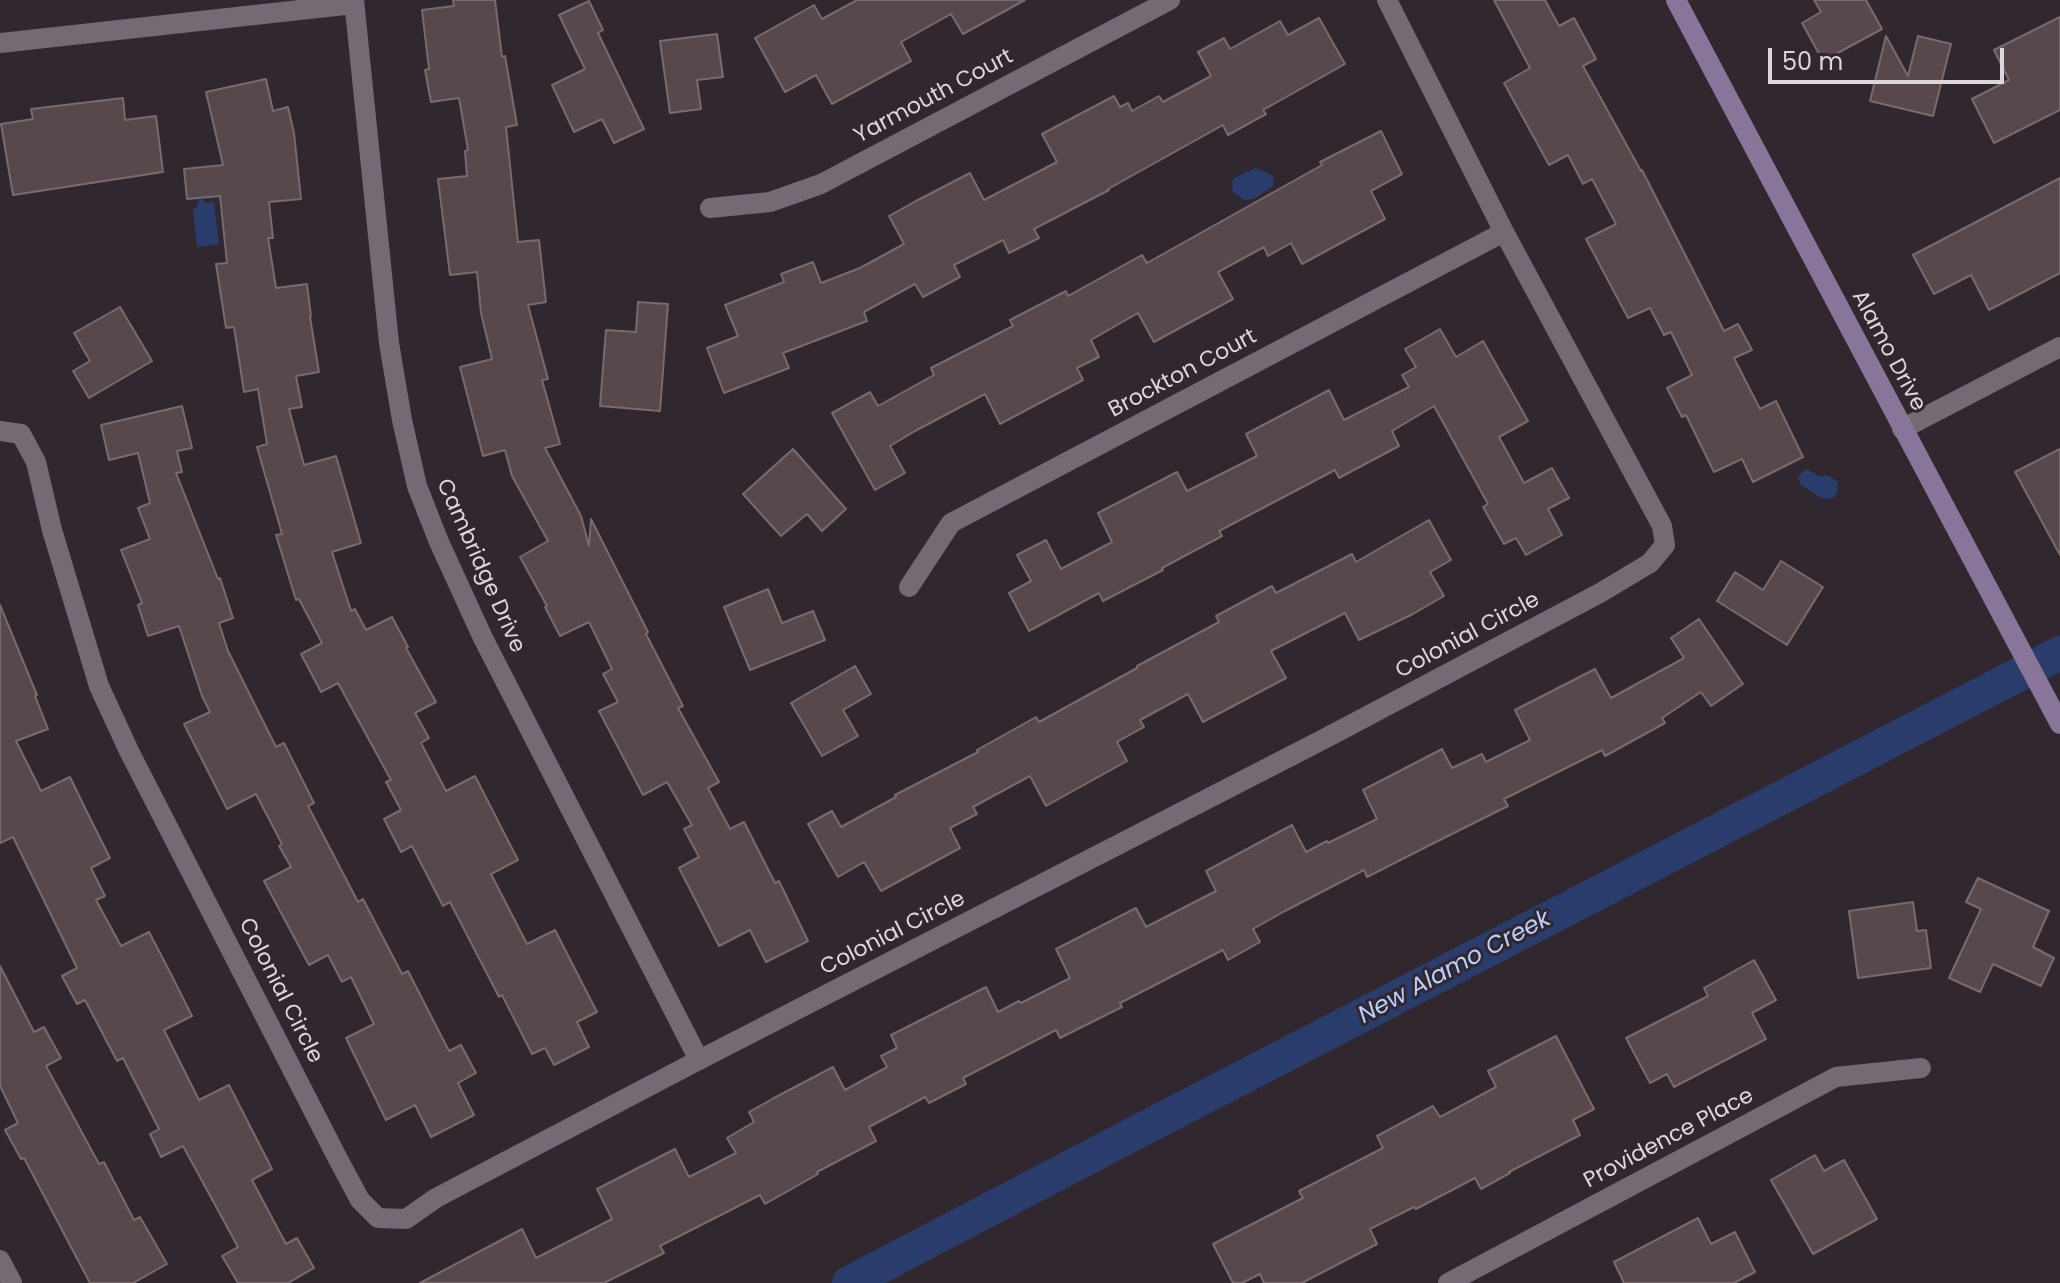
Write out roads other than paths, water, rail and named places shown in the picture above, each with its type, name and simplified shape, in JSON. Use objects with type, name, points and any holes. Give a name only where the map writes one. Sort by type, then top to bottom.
[{"type":"main road","name":"Alamo Drive","points":[[1676,0],[2060,724]]},
{"type":"street","name":"Yarmouth Court","points":[[710,208],[770,202],[821,184],[1170,0]]},
{"type":"street","name":"Colonial Circle","points":[[0,431],[21,434],[36,462],[52,530],[99,686],[129,751],[352,1186],[360,1200],[378,1218],[406,1219],[436,1198],[699,1060],[1322,740],[1600,593],[1650,563],[1665,545],[1662,526],[1504,232],[1387,0]]},
{"type":"street","points":[[0,43],[354,2]]},
{"type":"street","name":"Cambridge Drive","points":[[354,2],[389,343],[417,486],[483,638],[699,1060]]},
{"type":"street","name":"Brockton Court","points":[[909,587],[951,523],[1504,232]]},
{"type":"street","points":[[1902,429],[2060,347]]},
{"type":"street","name":"Providence Place","points":[[1448,1283],[1836,1077],[1921,1068]]},
{"type":"street","points":[[0,1260],[12,1283]]},
{"type":"water","points":[[1256,168],[1274,178],[1273,186],[1254,199],[1244,200],[1233,192],[1232,182],[1234,178]]},
{"type":"water","points":[[204,199],[204,203],[214,202],[219,244],[197,247],[193,211],[198,200]]},
{"type":"water","points":[[1807,469],[1837,481],[1835,496],[1831,499],[1821,498],[1800,484],[1798,477]]},
{"type":"waterway","name":"New Alamo Creek","points":[[849,1283],[2060,653]]}]
